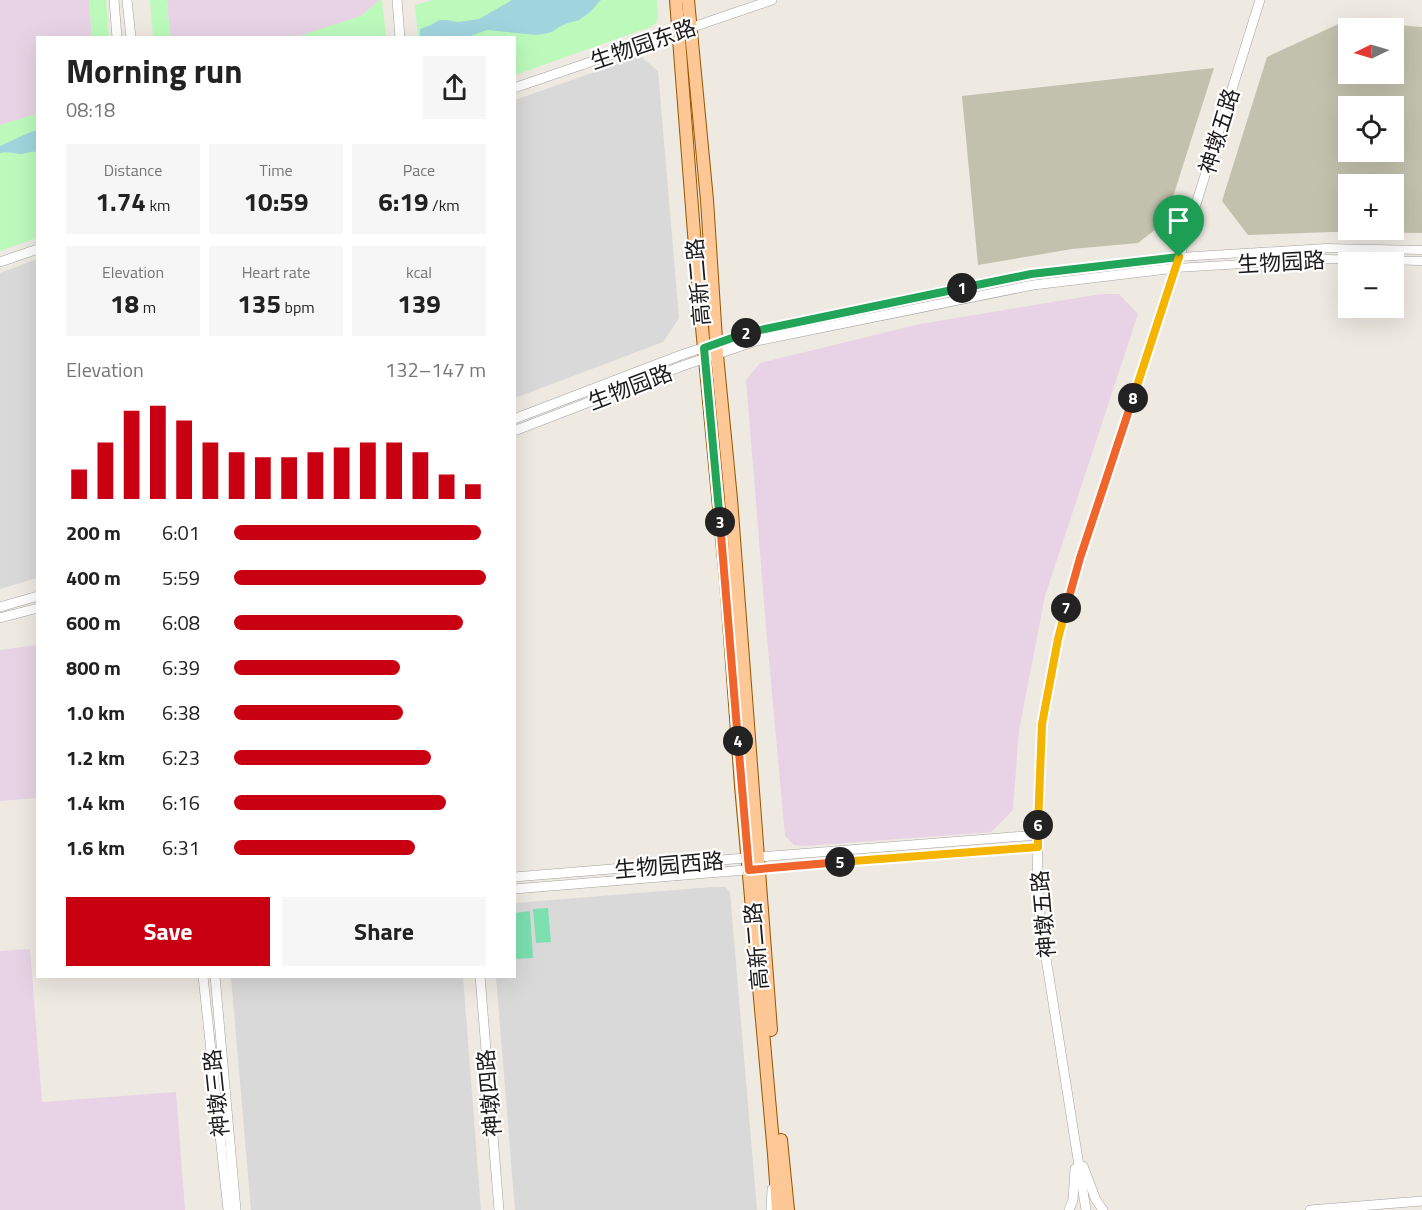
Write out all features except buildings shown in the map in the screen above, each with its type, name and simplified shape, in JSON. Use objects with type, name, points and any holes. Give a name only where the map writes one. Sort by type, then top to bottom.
[{"type":"main road","name":"高新二路","points":[[676,0],[684,30],[707,200],[710,351],[731,499],[778,1210]]},
{"type":"main road","name":"高新二路","points":[[684,30],[688,0]]},
{"type":"main road","name":"高新二路","points":[[754,863],[788,1206]]},
{"type":"street","points":[[114,0],[117,36]]},
{"type":"street","points":[[127,0],[131,36]]},
{"type":"street","points":[[397,0],[400,36]]},
{"type":"street","name":"生物园东路","points":[[516,87],[772,0]]},
{"type":"street","name":"神墩五路","points":[[1086,1210],[1040,920],[1037,875],[1042,724],[1058,639],[1080,558],[1176,268],[1260,0]]},
{"type":"street","name":"生物园路","points":[[516,430],[685,365],[753,331],[1031,274],[1179,257],[1326,248],[1422,250]]},
{"type":"street","points":[[0,262],[36,250]]},
{"type":"street","name":"生物园路","points":[[516,419],[681,355],[1033,285],[1176,268],[1326,259],[1422,261]]},
{"type":"street","points":[[0,607],[36,597]]},
{"type":"street","points":[[0,618],[36,609]]},
{"type":"street","name":"生物园西路","points":[[516,889],[1038,835]]},
{"type":"street","name":"生物园西路","points":[[516,877],[1038,847]]},
{"type":"street","name":"神墩三路","points":[[203,978],[228,1210]]},
{"type":"street","name":"神墩三路","points":[[215,978],[236,1210]]},
{"type":"street","name":"神墩四路","points":[[480,978],[499,1210]]},
{"type":"street","points":[[1069,1210],[1073,1200],[1076,1149]]},
{"type":"street","points":[[1076,1149],[1096,1200],[1103,1210]]},
{"type":"street","points":[[771,1210],[774,1154]]},
{"type":"street","points":[[1310,1210],[1422,1201]]},
{"type":"shaded area","points":[[0,0],[89,0],[92,36],[36,36],[36,114],[0,125]]},
{"type":"shaded area","points":[[167,0],[380,0],[361,16],[302,36],[170,36]]},
{"type":"shaded area","points":[[1338,24],[1338,84],[1404,84],[1404,26],[1422,27],[1422,233],[1404,233],[1404,174],[1338,174],[1338,232],[1248,235],[1222,201],[1267,57]]},
{"type":"shaded area","points":[[640,56],[658,71],[679,318],[663,342],[516,398],[516,100]]},
{"type":"shaded area","points":[[1214,68],[1165,222],[1138,243],[1072,249],[978,265],[962,96]]},
{"type":"shaded area","points":[[36,259],[36,578],[0,589],[0,273]]},
{"type":"shaded area","points":[[1101,294],[1119,294],[1138,314],[1045,596],[1019,730],[1013,810],[991,832],[794,845],[785,836],[746,380],[760,363],[920,324]]},
{"type":"shaded area","points":[[36,645],[36,798],[0,801],[0,650]]},
{"type":"shaded area","points":[[726,887],[730,893],[757,1210],[515,1210],[496,978],[516,978],[516,903]]},
{"type":"shaded area","points":[[30,949],[42,1102],[176,1092],[185,1210],[0,1210],[0,951]]},
{"type":"shaded area","points":[[231,978],[463,978],[481,1210],[251,1210]]},
{"type":"green space","points":[[89,0],[106,0],[109,36],[92,36]]},
{"type":"green space","points":[[150,0],[167,0],[170,36],[153,36]]},
{"type":"green space","points":[[382,0],[386,36],[299,36],[361,16]]},
{"type":"green space","points":[[434,0],[657,0],[658,15],[656,23],[650,27],[516,75],[516,36],[418,36],[415,5]]},
{"type":"green space","points":[[36,114],[36,238],[0,251],[0,125]]},
{"type":"green space","points":[[548,908],[551,942],[536,943],[533,909]]},
{"type":"green space","points":[[530,911],[533,958],[516,959],[516,913]]},
{"type":"water","points":[[512,0],[601,0],[579,20],[544,34],[487,30],[471,36],[420,36],[420,29],[439,20],[458,22],[479,19]]},
{"type":"water","points":[[36,131],[36,152],[0,153],[0,146]]},
{"type":"route","points":[[1179,257],[1080,558],[1058,639],[1042,724],[1038,847],[749,870],[726,581],[704,348],[753,331],[1031,274],[1179,257]]}]
